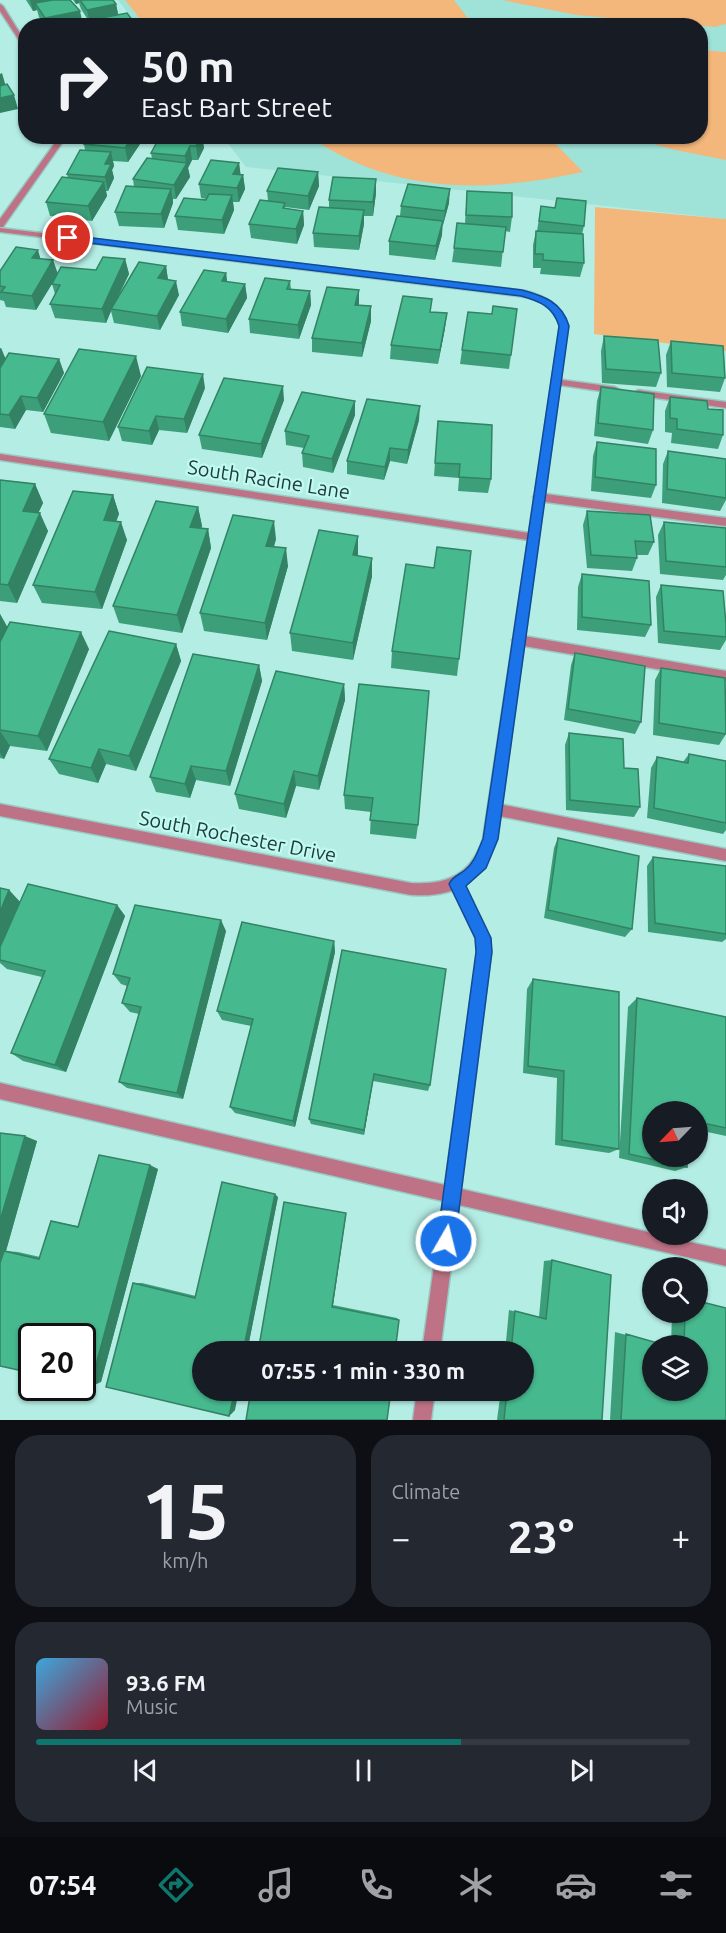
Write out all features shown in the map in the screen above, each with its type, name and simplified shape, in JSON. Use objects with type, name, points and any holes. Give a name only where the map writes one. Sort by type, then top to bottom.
[{"type":"street","points":[[0,6],[18,34]]},
{"type":"street","points":[[0,225],[58,144]]},
{"type":"street","points":[[0,230],[522,293],[552,304],[561,315],[564,326],[494,809],[486,854],[474,871],[461,881],[483,938],[484,952],[432,1341]]},
{"type":"street","points":[[555,382],[726,405]]},
{"type":"street","name":"South Racine Lane","points":[[0,457],[532,537]]},
{"type":"street","points":[[538,497],[726,522]]},
{"type":"street","points":[[518,640],[726,676]]},
{"type":"street","points":[[494,809],[726,855]]},
{"type":"street","name":"South Rochester Drive","points":[[0,810],[411,889],[435,890],[461,881]]},
{"type":"street","points":[[0,1091],[452,1197],[726,1258]]},
{"type":"street","points":[[422,1420],[425,1401]]},
{"type":"shaded area","points":[[118,0],[726,0],[726,219],[246,167],[228,144],[708,144],[708,18],[132,18]]},
{"type":"shaded area","points":[[125,0],[454,0],[468,18],[139,18]]},
{"type":"shaded area","points":[[502,0],[726,0],[726,24],[715,27],[708,26],[708,18],[611,18],[576,15]]},
{"type":"shaded area","points":[[708,51],[726,52],[726,160],[653,144],[708,144]]},
{"type":"shaded area","points":[[322,144],[556,144],[583,172],[511,184],[442,184],[408,179],[375,170],[342,156]]},
{"type":"shaded area","points":[[595,207],[726,219],[726,351],[594,334]]},
{"type":"building","points":[[70,0],[80,11],[45,18],[35,3]]},
{"type":"building","points":[[80,0],[113,0],[116,4],[87,10]]},
{"type":"building","points":[[127,13],[131,18],[101,18]]},
{"type":"building","points":[[7,84],[14,95],[0,98],[0,86]]},
{"type":"building","points":[[84,144],[128,144],[125,148]]},
{"type":"building","points":[[156,144],[197,144],[190,146],[185,156],[151,153]]},
{"type":"building","points":[[80,150],[111,152],[105,164],[111,164],[105,177],[67,174]]},
{"type":"building","points":[[147,158],[187,163],[174,185],[133,179]]},
{"type":"building","points":[[211,160],[239,163],[233,174],[243,175],[237,188],[199,184]]},
{"type":"building","points":[[278,168],[318,172],[308,196],[267,191]]},
{"type":"building","points":[[62,177],[104,182],[88,206],[46,202]]},
{"type":"building","points":[[333,177],[376,179],[373,202],[329,200]]},
{"type":"building","points":[[408,184],[450,189],[445,211],[401,206]]},
{"type":"building","points":[[126,186],[171,189],[161,214],[115,212]]},
{"type":"building","points":[[467,191],[512,193],[512,217],[466,215]]},
{"type":"building","points":[[209,194],[232,195],[222,220],[175,216],[184,198],[206,200]]},
{"type":"building","points":[[557,198],[586,201],[584,226],[539,221],[541,206],[555,208]]},
{"type":"building","points":[[260,200],[285,203],[283,208],[303,211],[296,229],[249,224]]},
{"type":"building","points":[[319,207],[364,210],[359,236],[313,233]]},
{"type":"building","points":[[397,216],[443,221],[436,246],[389,241]]},
{"type":"building","points":[[457,223],[506,227],[503,252],[454,248]]},
{"type":"building","points":[[536,231],[583,234],[584,263],[543,260],[543,254],[535,254]]},
{"type":"building","points":[[16,247],[38,250],[32,258],[53,260],[32,296],[1,292],[5,287],[0,286],[0,271]]},
{"type":"building","points":[[103,257],[125,259],[102,309],[50,304],[60,285],[52,284],[61,267],[96,270]]},
{"type":"building","points":[[139,262],[166,266],[158,278],[176,281],[157,316],[111,309]]},
{"type":"building","points":[[204,270],[226,273],[222,281],[245,284],[226,319],[180,312]]},
{"type":"building","points":[[265,278],[290,281],[287,289],[310,291],[298,325],[249,319]]},
{"type":"building","points":[[327,287],[359,290],[355,305],[371,306],[362,343],[312,338]]},
{"type":"building","points":[[403,296],[432,299],[430,312],[447,313],[440,350],[391,345]]},
{"type":"building","points":[[493,306],[517,309],[511,355],[462,350],[468,312],[492,314]]},
{"type":"building","points":[[604,336],[658,340],[661,373],[606,369]]},
{"type":"building","points":[[671,341],[723,346],[725,378],[672,373]]},
{"type":"building","points":[[79,349],[136,356],[103,422],[44,414]]},
{"type":"building","points":[[9,353],[59,359],[37,398],[21,396],[9,415],[0,414],[0,368]]},
{"type":"building","points":[[147,367],[203,374],[184,419],[156,416],[149,431],[118,427]]},
{"type":"building","points":[[224,378],[283,386],[261,444],[199,435]]},
{"type":"building","points":[[601,387],[654,394],[653,430],[598,423]]},
{"type":"building","points":[[302,392],[355,401],[332,459],[302,453],[309,436],[285,431]]},
{"type":"building","points":[[670,397],[707,401],[708,409],[723,410],[723,435],[677,429],[677,419],[670,418]]},
{"type":"building","points":[[367,399],[420,406],[408,450],[390,448],[385,467],[347,461]]},
{"type":"building","points":[[438,421],[492,425],[491,479],[459,477],[460,464],[435,463]]},
{"type":"building","points":[[597,442],[656,449],[656,485],[595,477]]},
{"type":"building","points":[[668,451],[726,459],[726,498],[667,489]]},
{"type":"building","points":[[0,480],[35,484],[23,511],[40,513],[8,585],[0,584]]},
{"type":"building","points":[[73,491],[113,495],[104,520],[121,522],[95,592],[33,585]]},
{"type":"building","points":[[156,501],[198,507],[190,527],[208,529],[177,615],[113,606]]},
{"type":"building","points":[[587,511],[650,515],[654,542],[635,541],[637,558],[591,555]]},
{"type":"building","points":[[233,515],[274,521],[266,546],[286,548],[265,623],[200,613]]},
{"type":"building","points":[[664,522],[726,528],[726,567],[666,561]]},
{"type":"building","points":[[319,530],[358,536],[353,555],[372,558],[353,643],[290,633]]},
{"type":"building","points":[[437,547],[471,551],[459,659],[392,651],[406,564],[434,568]]},
{"type":"building","points":[[582,574],[649,581],[651,625],[582,617]]},
{"type":"building","points":[[661,585],[723,591],[726,637],[664,631]]},
{"type":"building","points":[[10,622],[81,632],[38,736],[0,730],[0,642]]},
{"type":"building","points":[[109,631],[176,644],[129,756],[99,749],[91,768],[49,759]]},
{"type":"building","points":[[575,653],[645,666],[641,722],[568,709]]},
{"type":"building","points":[[193,654],[259,665],[226,771],[191,766],[185,784],[150,777]]},
{"type":"building","points":[[661,668],[725,678],[726,734],[659,723]]},
{"type":"building","points":[[276,671],[344,684],[318,776],[294,771],[284,804],[235,794]]},
{"type":"building","points":[[359,684],[429,691],[418,825],[370,820],[373,798],[344,795]]},
{"type":"building","points":[[569,733],[623,739],[624,768],[638,769],[640,807],[570,800]]},
{"type":"building","points":[[689,754],[726,761],[726,823],[654,808],[657,757],[688,763]]},
{"type":"building","points":[[558,838],[639,856],[632,929],[548,910]]},
{"type":"building","points":[[653,857],[726,866],[726,934],[655,923]]},
{"type":"building","points":[[28,884],[117,905],[55,1065],[11,1053],[45,971],[0,960],[0,947]]},
{"type":"building","points":[[0,888],[9,890],[0,912]]},
{"type":"building","points":[[135,905],[221,920],[177,1093],[119,1082],[141,1007],[122,1003],[130,978],[113,974]]},
{"type":"building","points":[[242,922],[334,941],[293,1121],[230,1107],[253,1019],[217,1011]]},
{"type":"building","points":[[342,950],[446,969],[430,1085],[374,1074],[364,1130],[309,1119]]},
{"type":"building","points":[[533,979],[619,992],[619,1149],[562,1140],[564,1071],[528,1066]]},
{"type":"building","points":[[637,998],[726,1017],[726,1128],[708,1124],[708,1101],[642,1101],[642,1157],[629,1154]]},
{"type":"building","points":[[0,1133],[25,1136],[0,1221]]},
{"type":"building","points":[[99,1155],[150,1165],[96,1365],[96,1323],[18,1323],[18,1370],[0,1366],[0,1263],[4,1251],[39,1259],[51,1221],[78,1227]]},
{"type":"building","points":[[222,1182],[275,1194],[245,1341],[192,1341],[192,1401],[232,1401],[229,1416],[106,1387],[133,1283],[195,1298]]},
{"type":"building","points":[[284,1202],[346,1213],[332,1307],[399,1320],[396,1341],[260,1341]]},
{"type":"building","points":[[552,1260],[611,1275],[602,1420],[504,1420],[506,1401],[534,1401],[534,1341],[512,1341],[515,1311],[546,1319]]},
{"type":"building","points":[[708,1304],[726,1308],[726,1420],[621,1420],[626,1334],[642,1339],[642,1401],[708,1401],[708,1335],[684,1335],[685,1323],[708,1323]]},
{"type":"building","points":[[249,1401],[390,1401],[387,1420],[246,1420]]},
{"type":"route","points":[[68,238],[522,293],[537,296],[546,301],[554,306],[561,315],[564,326],[490,839],[481,863],[457,884],[483,938],[484,952],[446,1241]]}]
